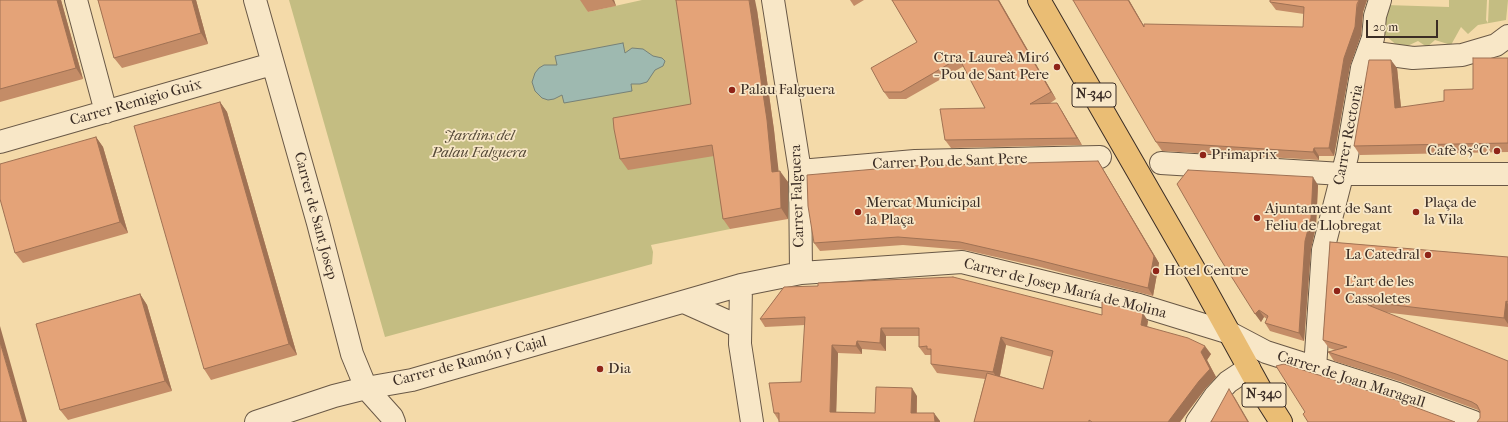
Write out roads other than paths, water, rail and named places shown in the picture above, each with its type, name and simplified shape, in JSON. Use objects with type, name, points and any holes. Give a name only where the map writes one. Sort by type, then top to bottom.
[{"type":"main road","name":"N-340","points":[[1039,0],[1281,422]]},
{"type":"street","points":[[76,0],[106,112]]},
{"type":"street","name":"Carrer de Sant Josep","points":[[255,0],[318,223],[352,354],[366,388],[392,417],[394,422]]},
{"type":"street","name":"Carrer Falguera","points":[[774,0],[800,172],[801,273]]},
{"type":"street","name":"Carrer Rectoria","points":[[1315,368],[1323,250],[1347,156],[1362,68],[1373,38],[1375,16],[1380,0]]},
{"type":"street","points":[[1368,52],[1413,58],[1462,55],[1496,45],[1508,36]]},
{"type":"street","name":"Carrer Remigio Guix","points":[[0,142],[272,64]]},
{"type":"street","name":"Carrer Pou de Sant Pere","points":[[800,172],[915,161],[1100,157]]},
{"type":"street","points":[[1161,163],[1342,174],[1508,174]]},
{"type":"street","name":"Carrer de Josep María de Molina","points":[[801,273],[962,262],[1139,305],[1230,333]]},
{"type":"street","name":"Carrer de Ramón y Cajal","points":[[256,422],[334,396],[366,388],[412,380],[741,285],[801,273]]},
{"type":"street","points":[[741,285],[740,344],[752,422]]},
{"type":"street","points":[[684,302],[740,327]]},
{"type":"street","name":"Carrer de Joan Maragall","points":[[1230,333],[1266,352],[1398,394],[1474,422]]},
{"type":"street","points":[[1197,422],[1215,396],[1228,382],[1249,368]]},
{"type":"water","points":[[623,43],[625,53],[632,48],[643,49],[653,56],[662,58],[665,61],[663,66],[655,70],[647,82],[631,84],[632,91],[564,103],[562,95],[548,100],[542,98],[535,91],[532,82],[535,73],[544,65],[557,65],[555,56]]},
{"type":"place","name":"Ctra. Laureà Miró - Pou de Sant Pere","points":[[1057,67]]},
{"type":"place","name":"Palau Falguera","points":[[732,90]]},
{"type":"place","name":"Cafè 85ºC","points":[[1497,151]]},
{"type":"place","name":"Primaprix","points":[[1203,155]]},
{"type":"place","name":"Mercat Municipal la Plaça","points":[[858,212]]},
{"type":"place","name":"Plaça de la Vila","points":[[1416,212]]},
{"type":"place","name":"Ajuntament de Sant Feliu de Llobregat","points":[[1257,218]]},
{"type":"place","name":"La Catedral","points":[[1428,255]]},
{"type":"place","name":"Hotel Centre","points":[[1156,271]]},
{"type":"place","name":"L'art de les Cassoletes","points":[[1337,291]]},
{"type":"place","name":"Dia","points":[[600,369]]},
{"type":"park label","name":"Jardins del Palau Falguera","points":[[479,144]]}]
